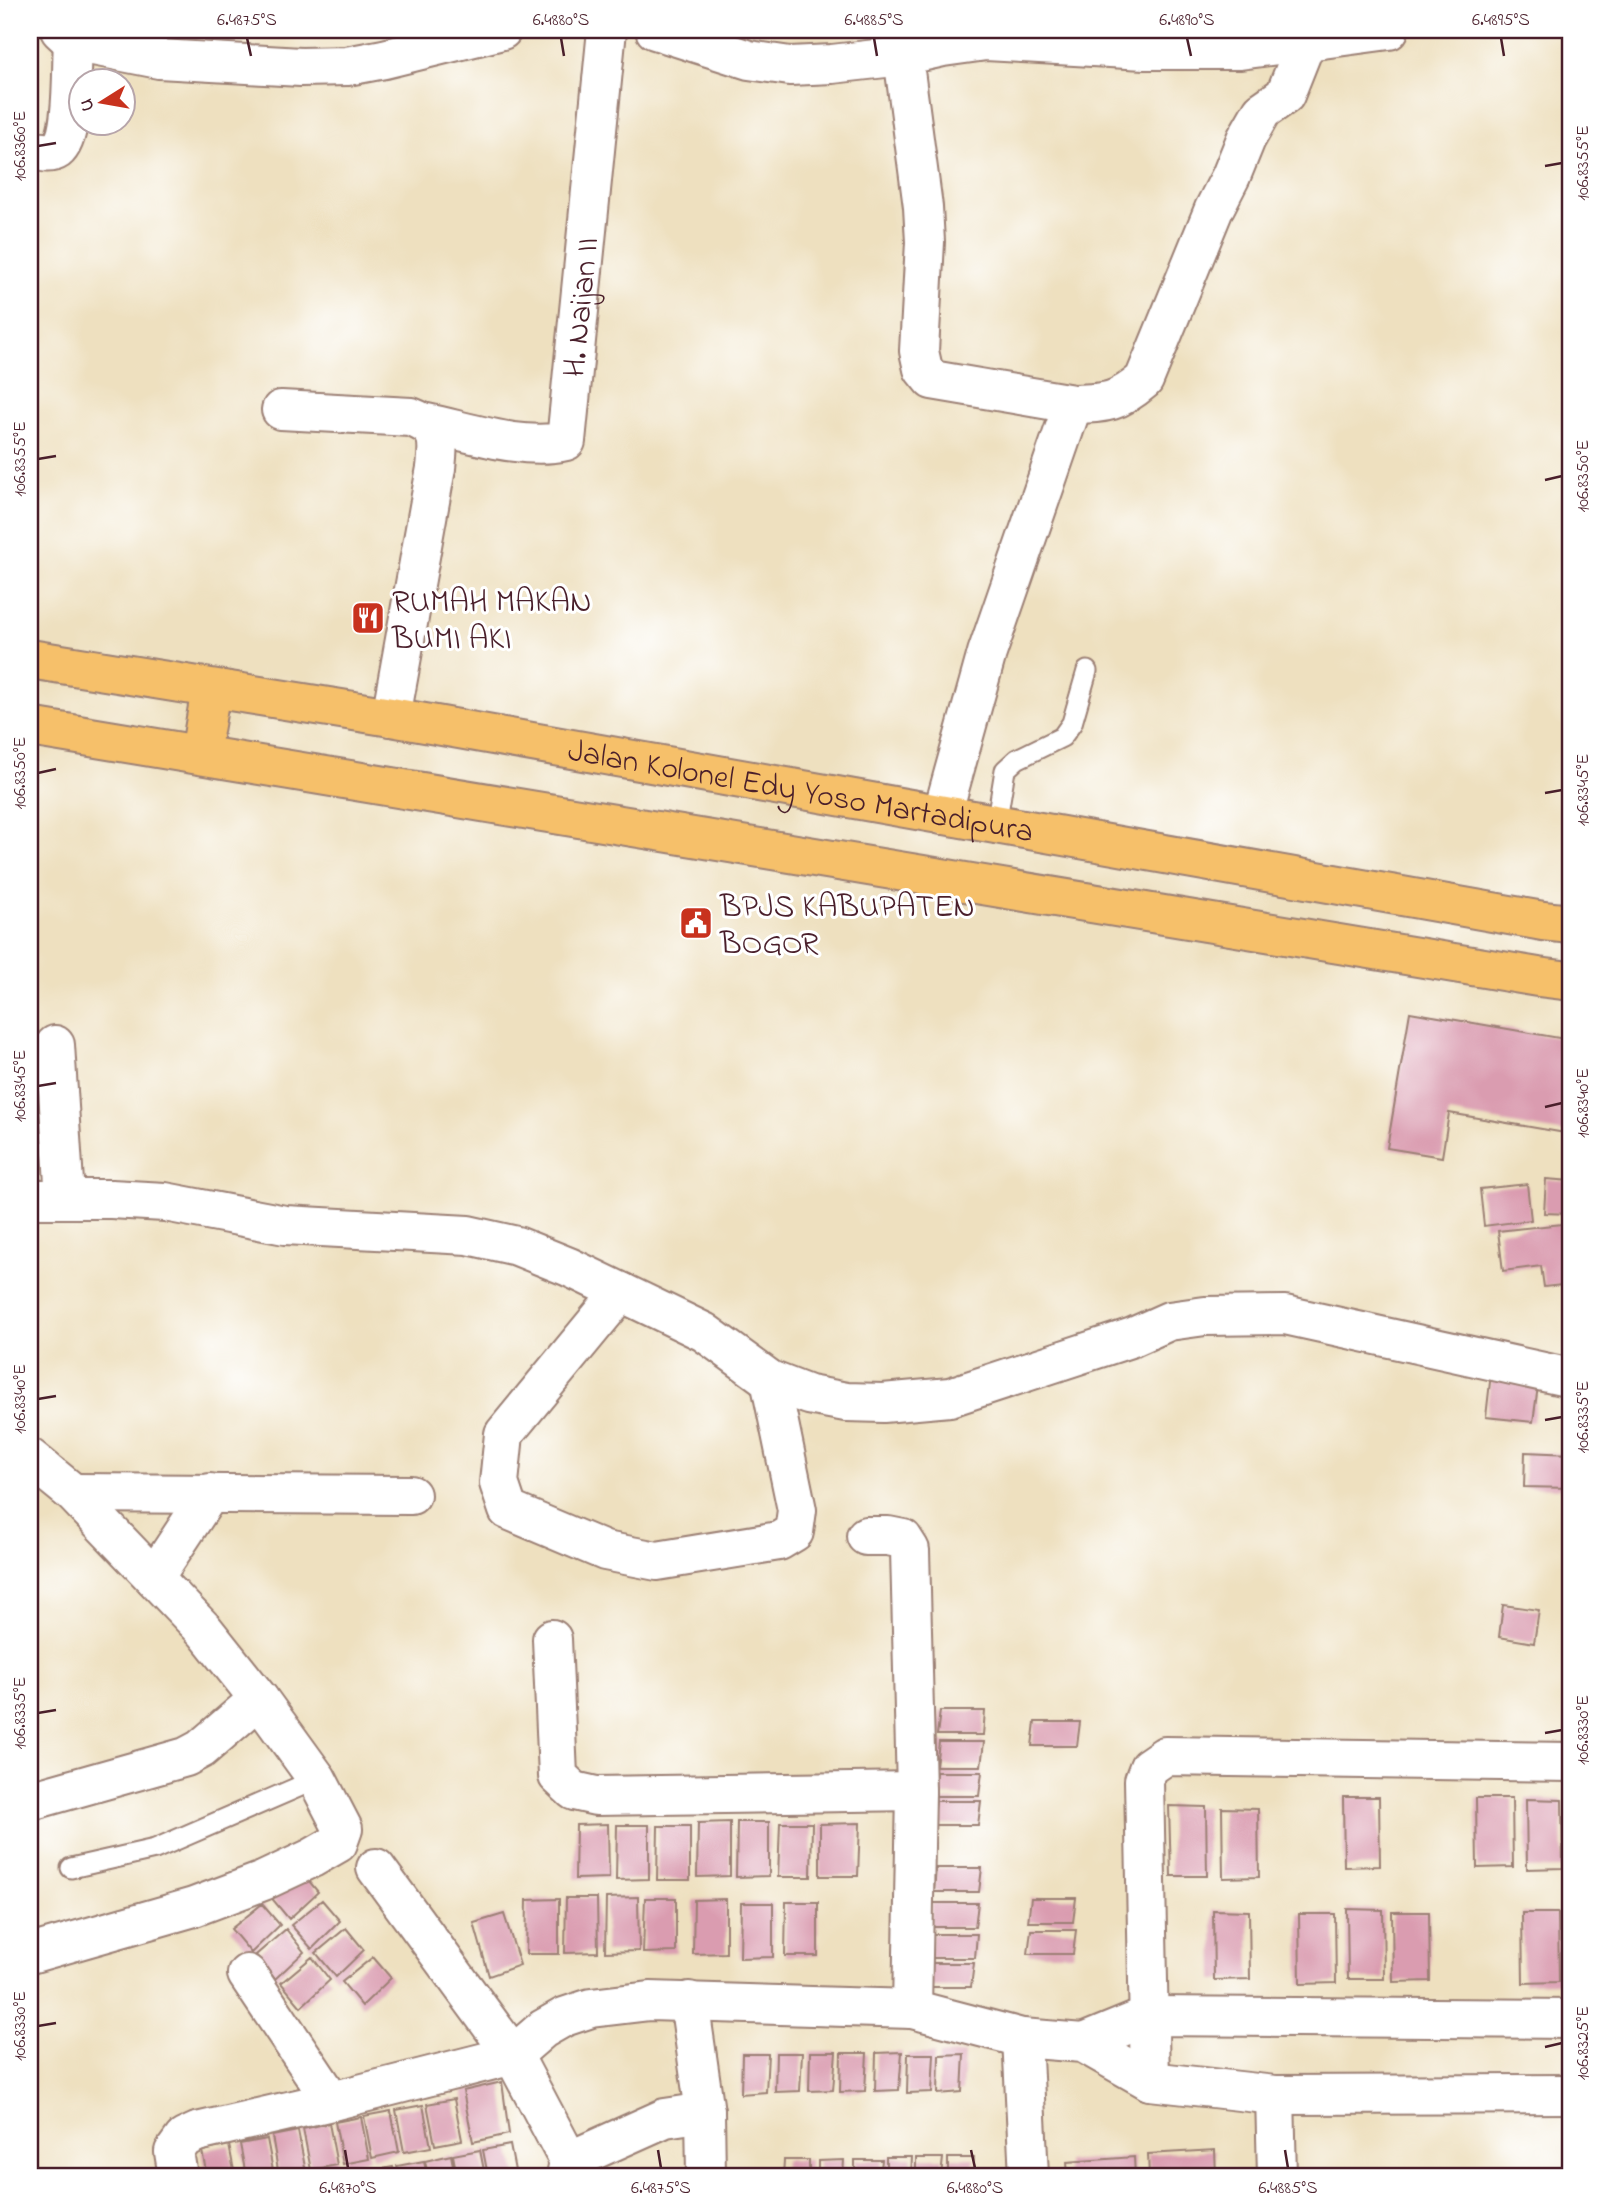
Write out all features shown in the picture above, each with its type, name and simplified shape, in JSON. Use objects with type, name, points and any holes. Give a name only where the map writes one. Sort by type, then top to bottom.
[{"type":"main road","name":"Jalan Kolonel Edy Yoso Martadipura","points":[[30,659],[391,717],[1543,922],[1571,924]]},
{"type":"main road","points":[[200,754],[211,689]]},
{"type":"main road","name":"Jalan Kolonel Edy Yoso Martadipura","points":[[30,727],[1571,981]]},
{"type":"street","points":[[30,150],[52,152],[58,149],[65,139],[68,124],[66,36],[159,59],[301,67],[347,66],[502,30]]},
{"type":"street","name":"H. Naijan II","points":[[427,423],[529,444],[566,441],[607,30]]},
{"type":"street","points":[[656,30],[749,60],[790,66],[903,56],[986,41],[1145,50],[1240,50],[1389,30]]},
{"type":"street","points":[[903,56],[925,230],[919,351],[923,369],[932,380],[1073,404],[1106,403],[1124,397],[1144,380],[1214,209],[1246,139],[1262,111],[1285,95],[1306,42]]},
{"type":"street","points":[[942,815],[987,653],[1073,404]]},
{"type":"street","points":[[281,410],[411,417],[427,423],[436,436],[436,468],[391,717]]},
{"type":"street","points":[[55,1045],[48,1198],[165,1202],[285,1225],[468,1235],[517,1246],[569,1267],[704,1332],[770,1380],[809,1395],[846,1402],[883,1403],[950,1396],[1133,1337],[1168,1321],[1205,1316],[1285,1315],[1571,1378]]},
{"type":"street","points":[[621,1292],[504,1434],[499,1483],[508,1510],[605,1551],[657,1561],[779,1541],[794,1532],[797,1510],[770,1380]]},
{"type":"street","points":[[30,1458],[72,1493],[155,1576],[205,1631],[317,1779],[343,1829],[338,1843],[263,1881],[194,1907],[30,1954]]},
{"type":"street","points":[[72,1493],[411,1495]]},
{"type":"street","points":[[155,1576],[210,1493]]},
{"type":"street","points":[[866,1536],[903,1539],[910,1550],[916,1791],[912,2009]]},
{"type":"street","points":[[552,1639],[558,1776],[574,1791],[596,1796],[916,1791]]},
{"type":"street","points":[[30,1801],[186,1757],[201,1749],[259,1699]]},
{"type":"street","points":[[1150,2081],[1144,1780],[1149,1767],[1165,1756],[1571,1762]]},
{"type":"street","points":[[376,1868],[513,2054],[568,2169],[665,2118],[705,2112]]},
{"type":"street","points":[[247,1974],[332,2101]]},
{"type":"street","points":[[178,2176],[174,2152],[184,2138],[197,2132],[332,2101],[513,2054],[543,2029],[564,2017],[591,2008],[650,2001],[912,2009],[1022,2038],[1083,2043],[1150,2081],[1275,2095],[1571,2094]]},
{"type":"street","points":[[689,2001],[705,2112],[706,2176]]},
{"type":"street","points":[[1083,2043],[1149,2016],[1571,2019]]},
{"type":"street","points":[[1022,2038],[1029,2176]]},
{"type":"street","points":[[1275,2095],[1277,2176]]},
{"type":"lane","points":[[996,825],[1005,770],[1017,759],[1062,737],[1072,723],[1087,671]]},
{"type":"lane","points":[[71,1868],[155,1849],[317,1779]]},
{"type":"building","points":[[1410,1012],[1571,1040],[1571,1134],[1449,1113],[1442,1157],[1387,1148]]},
{"type":"building","points":[[1546,1179],[1571,1181],[1571,1214],[1544,1213]]},
{"type":"building","points":[[1527,1184],[1531,1220],[1484,1226],[1480,1189]]},
{"type":"building","points":[[1571,1223],[1571,1284],[1544,1287],[1541,1266],[1503,1271],[1498,1231]]},
{"type":"building","points":[[1491,1373],[1539,1379],[1533,1422],[1486,1417]]},
{"type":"building","points":[[1525,1452],[1571,1454],[1571,1488],[1524,1487]]},
{"type":"building","points":[[1503,1605],[1539,1610],[1534,1643],[1499,1637]]},
{"type":"building","points":[[940,1711],[985,1711],[983,1735],[937,1735]]},
{"type":"building","points":[[1035,1722],[1080,1722],[1077,1746],[1032,1746]]},
{"type":"building","points":[[939,1742],[984,1742],[981,1766],[936,1766]]},
{"type":"building","points":[[936,1772],[982,1772],[979,1796],[934,1796]]},
{"type":"building","points":[[1343,1797],[1379,1797],[1380,1866],[1344,1867]]},
{"type":"building","points":[[1476,1798],[1512,1798],[1513,1867],[1477,1868]]},
{"type":"building","points":[[1526,1799],[1562,1800],[1563,1868],[1527,1869]]},
{"type":"building","points":[[936,1801],[981,1801],[978,1825],[933,1825]]},
{"type":"building","points":[[1169,1806],[1206,1807],[1207,1876],[1171,1876]]},
{"type":"building","points":[[1222,1808],[1258,1809],[1259,1877],[1223,1878]]},
{"type":"building","points":[[730,1822],[730,1876],[697,1877],[698,1823]]},
{"type":"building","points":[[737,1822],[769,1822],[769,1876],[736,1877]]},
{"type":"building","points":[[780,1823],[812,1823],[811,1877],[778,1877]]},
{"type":"building","points":[[860,1823],[858,1876],[820,1876],[820,1824]]},
{"type":"building","points":[[608,1824],[609,1878],[575,1879],[576,1825]]},
{"type":"building","points":[[617,1825],[649,1825],[649,1879],[616,1880]]},
{"type":"building","points":[[658,1826],[690,1826],[690,1880],[657,1880]]},
{"type":"building","points":[[936,1868],[982,1868],[979,1892],[934,1892]]},
{"type":"building","points":[[300,1870],[318,1892],[289,1919],[269,1895]]},
{"type":"building","points":[[638,1897],[639,1951],[605,1952],[606,1898]]},
{"type":"building","points":[[566,1898],[597,1898],[598,1952],[565,1953]]},
{"type":"building","points":[[645,1898],[676,1898],[676,1952],[643,1953]]},
{"type":"building","points":[[1031,1898],[1076,1898],[1073,1922],[1028,1922]]},
{"type":"building","points":[[559,1899],[559,1954],[526,1954],[527,1900]]},
{"type":"building","points":[[726,1899],[726,1953],[693,1954],[694,1900]]},
{"type":"building","points":[[322,1900],[340,1921],[312,1949],[291,1925]]},
{"type":"building","points":[[786,1902],[818,1902],[818,1956],[785,1956]]},
{"type":"building","points":[[741,1903],[773,1903],[773,1957],[740,1958]]},
{"type":"building","points":[[932,1903],[978,1903],[975,1927],[930,1927]]},
{"type":"building","points":[[262,1904],[280,1925],[251,1953],[231,1929]]},
{"type":"building","points":[[1347,1909],[1383,1910],[1384,1979],[1348,1979]]},
{"type":"building","points":[[1213,1910],[1249,1911],[1250,1979],[1214,1980]]},
{"type":"building","points":[[1392,1912],[1429,1912],[1430,1981],[1393,1982]]},
{"type":"building","points":[[1522,1913],[1558,1913],[1559,1982],[1523,1983]]},
{"type":"building","points":[[504,1914],[520,1965],[489,1976],[474,1923]]},
{"type":"building","points":[[1299,1914],[1335,1914],[1336,1983],[1300,1984]]},
{"type":"building","points":[[1565,1915],[1571,1915],[1571,1985],[1567,1986]]},
{"type":"building","points":[[346,1928],[364,1950],[336,1977],[316,1953]]},
{"type":"building","points":[[286,1929],[304,1952],[275,1979],[256,1955]]},
{"type":"building","points":[[1031,1930],[1076,1930],[1073,1954],[1028,1954]]},
{"type":"building","points":[[932,1934],[977,1934],[975,1958],[929,1958]]},
{"type":"building","points":[[312,1957],[330,1980],[301,2007],[281,1983]]},
{"type":"building","points":[[373,1957],[391,1978],[362,2006],[342,1982]]},
{"type":"building","points":[[929,1963],[974,1963],[971,1987],[926,1987]]},
{"type":"building","points":[[810,2052],[836,2052],[833,2090],[809,2091]]},
{"type":"building","points":[[902,2052],[899,2090],[875,2091],[876,2053]]},
{"type":"building","points":[[776,2053],[802,2053],[800,2091],[775,2092]]},
{"type":"building","points":[[841,2053],[867,2053],[865,2091],[840,2092]]},
{"type":"building","points":[[742,2054],[768,2054],[766,2092],[741,2094]]},
{"type":"building","points":[[908,2054],[934,2054],[932,2092],[907,2093]]},
{"type":"building","points":[[964,2054],[962,2092],[938,2094],[939,2055]]},
{"type":"building","points":[[502,2082],[509,2134],[473,2142],[463,2091]]},
{"type":"building","points":[[454,2099],[462,2140],[435,2145],[427,2104]]},
{"type":"building","points":[[423,2105],[431,2147],[404,2152],[396,2110]]},
{"type":"building","points":[[391,2111],[399,2152],[372,2158],[364,2116]]},
{"type":"building","points":[[361,2117],[369,2159],[343,2164],[335,2122]]},
{"type":"building","points":[[329,2123],[337,2165],[311,2170],[303,2129]]},
{"type":"building","points":[[298,2131],[306,2172],[279,2176],[272,2136]]},
{"type":"building","points":[[267,2139],[274,2176],[246,2176],[240,2144]]},
{"type":"building","points":[[229,2145],[235,2176],[207,2176],[202,2151]]},
{"type":"building","points":[[510,2145],[516,2176],[488,2176],[483,2150]]},
{"type":"building","points":[[480,2150],[485,2176],[457,2176],[453,2155]]},
{"type":"building","points":[[1215,2150],[1216,2176],[1149,2176],[1148,2154]]},
{"type":"building","points":[[451,2155],[455,2176],[428,2176],[425,2161]]},
{"type":"building","points":[[886,2157],[912,2157],[911,2176],[886,2176]]},
{"type":"building","points":[[1134,2157],[1135,2176],[1068,2176],[1067,2162]]},
{"type":"building","points":[[916,2158],[943,2158],[941,2176],[916,2176]]},
{"type":"building","points":[[948,2158],[974,2158],[973,2176],[948,2176]]},
{"type":"building","points":[[784,2160],[809,2160],[809,2176],[783,2176]]},
{"type":"building","points":[[844,2160],[843,2176],[818,2176],[818,2161]]},
{"type":"building","points":[[855,2160],[882,2160],[880,2176],[855,2176]]},
{"type":"building","points":[[424,2161],[427,2176],[399,2176],[397,2166]]},
{"type":"building","points":[[393,2167],[395,2176],[367,2176],[366,2172]]},
{"type":"place","name":"RUMAH MAKAN BUMI AKI","points":[[368,618]]},
{"type":"place","name":"BPJS KABUPATEN BOGOR","points":[[696,923]]}]
